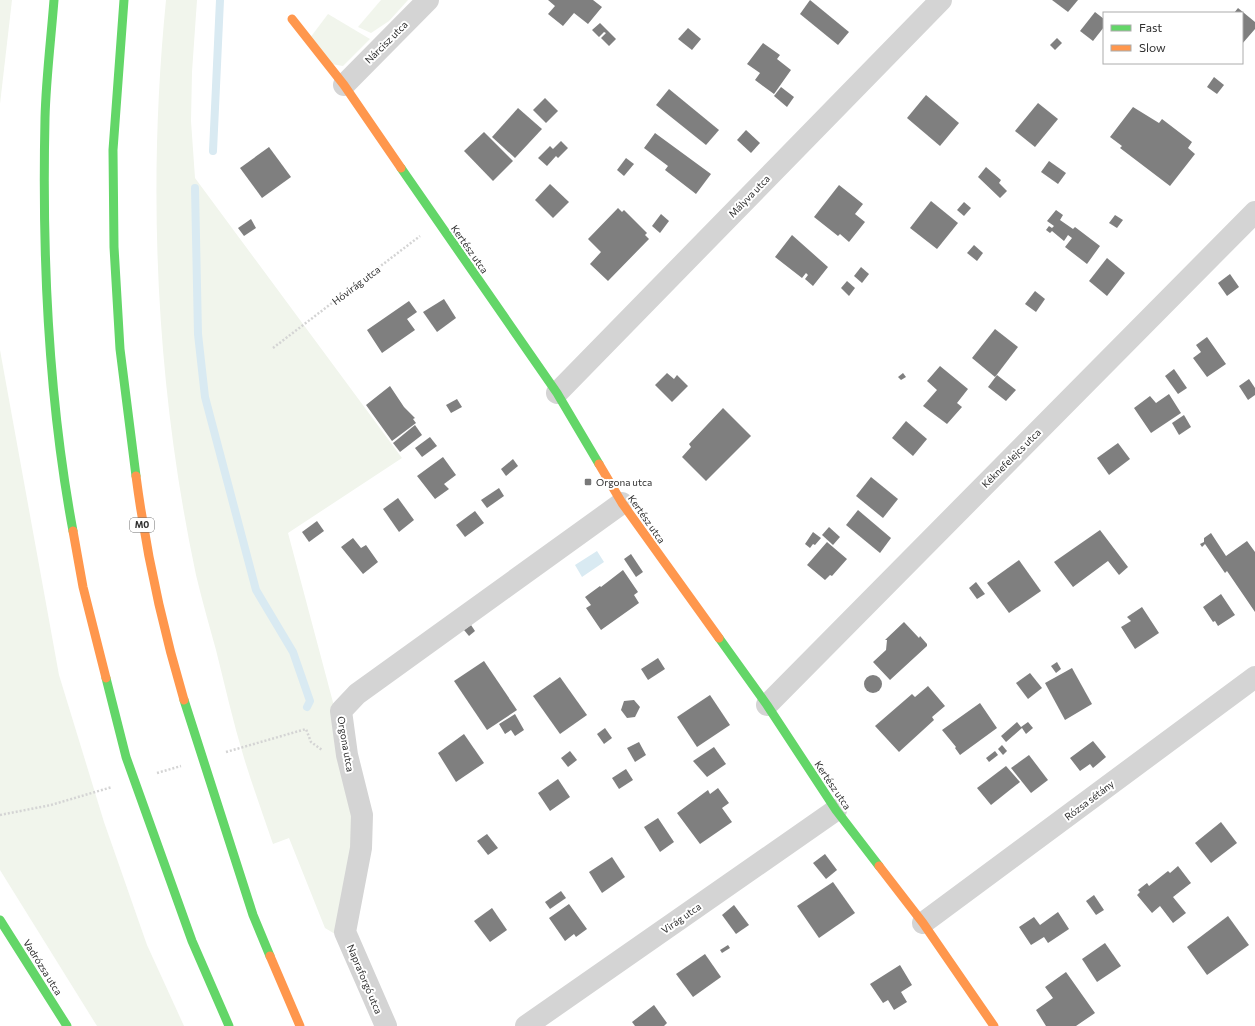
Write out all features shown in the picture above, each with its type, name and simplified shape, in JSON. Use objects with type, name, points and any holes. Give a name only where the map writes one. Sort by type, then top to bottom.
[{"type":"main road","points":[[54,0],[45,117],[46,260],[52,392],[65,490],[83,587],[126,757],[192,941],[229,1026]]},
{"type":"main road","name":"M0","points":[[124,0],[114,150],[114,247],[120,349],[143,527],[169,650],[190,720],[253,915],[300,1026]]},
{"type":"main road","name":"Kertész utca","points":[[292,19],[344,85],[557,393],[622,503],[767,705],[836,810],[923,923],[994,1026]]},
{"type":"main road","name":"Vadrózsa utca","points":[[0,920],[67,1026]]},
{"type":"street","name":"Nárcisz utca","points":[[344,85],[428,0]]},
{"type":"street","name":"Mályva utca","points":[[557,393],[941,0]]},
{"type":"street","name":"Kéknefelejcs utca","points":[[767,705],[1255,212]]},
{"type":"street","name":"Orgona utca","points":[[345,932],[361,848],[362,815],[347,755],[341,711],[358,694],[622,503]]},
{"type":"street","name":"Rózsa sétány","points":[[923,923],[1255,677]]},
{"type":"street","name":"Virág utca","points":[[526,1026],[836,810]]},
{"type":"street","name":"Napraforgó utca","points":[[345,932],[386,1026]]},
{"type":"path","name":"Hóvirág utca","points":[[273,348],[438,222]]},
{"type":"path","points":[[220,754],[296,731]]},
{"type":"path","points":[[151,775],[189,763]]},
{"type":"path","points":[[0,815],[51,805],[112,787]]},
{"type":"shaded area","points":[[0,0],[12,0],[0,104]]},
{"type":"shaded area","points":[[166,0],[197,0],[192,72],[191,121],[195,178],[402,458],[288,533],[347,755],[356,850],[335,934],[325,928],[289,838],[273,844],[247,769],[236,731],[196,575],[182,504],[164,360],[159,288],[157,144],[160,72]]},
{"type":"shaded area","points":[[381,0],[408,0],[389,21],[371,33],[358,27]]},
{"type":"shaded area","points":[[328,14],[370,39],[343,66],[325,63],[310,38]]},
{"type":"shaded area","points":[[0,350],[59,675],[104,822],[147,945],[184,1026],[97,1026],[0,870]]},
{"type":"shaded area","points":[[597,551],[604,562],[582,577],[575,565]]},
{"type":"building","points":[[548,0],[593,0],[602,7],[588,24],[574,13],[563,26],[548,14],[555,6]]},
{"type":"building","points":[[810,0],[849,32],[838,45],[800,14]]},
{"type":"building","points":[[1052,0],[1078,0],[1068,12]]},
{"type":"building","points":[[1238,8],[1243,12],[1235,12]]},
{"type":"building","points":[[1095,12],[1103,18],[1103,28],[1093,41],[1080,31]]},
{"type":"building","points":[[1243,12],[1255,22],[1255,29],[1243,43]]},
{"type":"building","points":[[600,23],[616,39],[609,46],[601,38],[606,33],[604,32],[599,37],[592,30]]},
{"type":"building","points":[[688,28],[701,39],[692,50],[678,39]]},
{"type":"building","points":[[1057,38],[1062,43],[1055,50],[1050,45]]},
{"type":"building","points":[[763,43],[780,55],[777,59],[791,70],[774,94],[755,80],[760,73],[747,64]]},
{"type":"building","points":[[1214,77],[1224,85],[1217,94],[1207,87]]},
{"type":"building","points":[[781,87],[794,97],[787,107],[774,96]]},
{"type":"building","points":[[669,89],[719,130],[706,145],[656,105]]},
{"type":"building","points":[[926,95],[959,123],[940,146],[907,118]]},
{"type":"building","points":[[545,98],[558,111],[546,123],[533,110]]},
{"type":"building","points":[[1038,103],[1058,119],[1035,147],[1015,131]]},
{"type":"building","points":[[1133,107],[1159,123],[1162,119],[1192,142],[1188,148],[1195,154],[1170,186],[1120,148],[1122,146],[1110,137]]},
{"type":"building","points":[[518,108],[542,129],[515,158],[492,137]]},
{"type":"building","points":[[746,130],[760,143],[751,153],[737,140]]},
{"type":"building","points":[[484,132],[513,161],[493,181],[464,151]]},
{"type":"building","points":[[655,133],[711,174],[696,194],[665,170],[668,166],[644,148]]},
{"type":"building","points":[[561,141],[568,148],[558,158],[556,156],[547,166],[538,158],[550,146],[553,149]]},
{"type":"building","points":[[269,147],[291,177],[262,198],[240,168]]},
{"type":"building","points":[[626,158],[634,164],[624,176],[617,170]]},
{"type":"building","points":[[1049,161],[1066,173],[1058,184],[1041,172]]},
{"type":"building","points":[[986,167],[1001,180],[999,183],[1007,191],[1000,198],[978,177]]},
{"type":"building","points":[[550,184],[569,202],[553,218],[535,200]]},
{"type":"building","points":[[839,185],[863,204],[855,214],[865,222],[849,242],[840,234],[838,236],[814,217]]},
{"type":"building","points":[[931,201],[958,223],[937,249],[910,228]]},
{"type":"building","points":[[964,202],[971,208],[964,216],[957,210]]},
{"type":"building","points":[[618,208],[622,212],[624,210],[647,233],[645,235],[649,239],[608,281],[590,264],[601,252],[588,239]]},
{"type":"building","points":[[1056,210],[1063,215],[1060,220],[1073,229],[1075,227],[1100,246],[1087,264],[1065,247],[1072,238],[1068,235],[1064,241],[1052,231],[1050,233],[1046,230],[1049,226],[1052,228],[1054,226],[1047,221]]},
{"type":"building","points":[[661,214],[669,221],[660,233],[652,226]]},
{"type":"building","points":[[1115,215],[1123,220],[1117,228],[1109,223]]},
{"type":"building","points":[[251,219],[256,228],[244,236],[238,228]]},
{"type":"building","points":[[792,235],[828,267],[813,286],[805,279],[808,275],[806,273],[802,278],[775,257]]},
{"type":"building","points":[[974,245],[983,253],[977,261],[967,253]]},
{"type":"building","points":[[1107,258],[1125,273],[1107,296],[1089,281]]},
{"type":"building","points":[[861,267],[869,274],[862,283],[854,276]]},
{"type":"building","points":[[1230,274],[1239,287],[1227,296],[1218,283]]},
{"type":"building","points":[[847,281],[855,288],[849,296],[841,288]]},
{"type":"building","points":[[1035,291],[1045,299],[1036,312],[1025,304]]},
{"type":"building","points":[[444,299],[456,318],[437,332],[423,312]]},
{"type":"building","points":[[409,301],[417,312],[407,319],[415,330],[382,353],[367,330]]},
{"type":"building","points":[[995,329],[1018,347],[995,377],[972,358]]},
{"type":"building","points":[[1207,337],[1226,364],[1207,377],[1193,358],[1201,352],[1196,345]]},
{"type":"building","points":[[940,366],[968,389],[957,403],[962,407],[947,424],[923,406],[937,390],[927,381]]},
{"type":"building","points":[[1174,369],[1187,388],[1178,394],[1165,376]]},
{"type":"building","points":[[667,373],[674,379],[677,375],[688,386],[672,402],[655,385]]},
{"type":"building","points":[[903,373],[906,377],[901,380],[898,377]]},
{"type":"building","points":[[997,375],[1016,390],[1006,401],[988,387]]},
{"type":"building","points":[[1249,379],[1255,388],[1255,395],[1248,400],[1239,386]]},
{"type":"building","points":[[390,386],[404,407],[415,418],[413,419],[416,423],[392,441],[366,405]]},
{"type":"building","points":[[1169,394],[1181,413],[1151,433],[1134,408],[1150,396],[1156,403]]},
{"type":"building","points":[[457,399],[462,407],[451,413],[446,405]]},
{"type":"building","points":[[723,408],[751,436],[706,481],[682,457],[691,447],[689,444]]},
{"type":"building","points":[[1184,415],[1191,427],[1179,435],[1172,423]]},
{"type":"building","points":[[906,421],[927,439],[913,456],[892,438]]},
{"type":"building","points":[[415,425],[422,435],[400,452],[393,443]]},
{"type":"building","points":[[430,437],[437,446],[422,457],[415,448]]},
{"type":"building","points":[[1118,443],[1130,459],[1109,475],[1097,458]]},
{"type":"building","points":[[443,457],[456,475],[444,484],[449,489],[435,499],[417,476]]},
{"type":"building","points":[[513,459],[518,466],[506,476],[501,469]]},
{"type":"building","points":[[871,477],[898,499],[883,518],[856,496]]},
{"type":"building","points":[[499,488],[504,496],[487,508],[481,500]]},
{"type":"building","points":[[398,498],[414,520],[399,532],[383,509]]},
{"type":"building","points":[[858,510],[891,538],[880,553],[846,525]]},
{"type":"building","points":[[475,511],[484,523],[465,537],[456,525]]},
{"type":"building","points":[[317,521],[324,531],[309,542],[302,532]]},
{"type":"building","points":[[829,527],[840,537],[833,545],[822,535]]},
{"type":"building","points":[[1100,530],[1128,567],[1119,575],[1108,561],[1073,587],[1054,562]]},
{"type":"building","points":[[813,532],[821,538],[810,548],[805,544]]},
{"type":"building","points":[[1211,533],[1226,556],[1247,541],[1255,552],[1255,612],[1227,571],[1225,573],[1205,544],[1202,547],[1200,544],[1204,542],[1204,538]]},
{"type":"building","points":[[353,538],[361,548],[366,545],[378,562],[363,574],[341,547]]},
{"type":"building","points":[[827,542],[847,559],[832,576],[830,575],[825,580],[807,565]]},
{"type":"building","points":[[631,554],[643,572],[636,577],[624,559]]},
{"type":"building","points":[[1019,560],[1041,591],[1009,613],[987,583]]},
{"type":"building","points":[[623,570],[638,592],[634,595],[639,603],[601,630],[586,608],[591,605],[585,597]]},
{"type":"building","points":[[976,582],[985,594],[977,599],[969,588]]},
{"type":"building","points":[[1221,594],[1235,615],[1218,626],[1215,621],[1213,622],[1203,607]]},
{"type":"building","points":[[1142,607],[1159,633],[1135,649],[1121,627],[1131,621],[1127,617]]},
{"type":"building","points":[[904,622],[919,638],[920,636],[927,646],[890,680],[873,662],[886,650],[887,640],[885,640]]},
{"type":"building","points":[[471,625],[475,631],[469,636],[464,630]]},
{"type":"building","points":[[658,658],[665,669],[648,680],[641,669]]},
{"type":"building","points":[[484,661],[517,710],[487,730],[454,681]]},
{"type":"building","points":[[1057,662],[1061,669],[1056,673],[1051,666]]},
{"type":"building","points":[[1072,668],[1092,704],[1065,720],[1045,683]]},
{"type":"building","points":[[1030,673],[1042,688],[1028,699],[1016,683]]},
{"type":"building","points":[[873,675],[879,678],[882,684],[879,690],[873,693],[867,690],[864,684],[867,678]]},
{"type":"building","points":[[560,677],[587,715],[560,734],[533,696]]},
{"type":"building","points":[[928,686],[945,706],[932,717],[934,720],[899,752],[875,726],[912,694],[915,697]]},
{"type":"building","points":[[710,695],[730,725],[697,747],[677,717]]},
{"type":"building","points":[[634,700],[640,707],[635,717],[627,718],[621,710],[624,701]]},
{"type":"building","points":[[980,703],[997,728],[960,755],[955,748],[956,747],[942,730]]},
{"type":"building","points":[[515,714],[524,730],[515,736],[511,730],[505,734],[499,724]]},
{"type":"building","points":[[1017,722],[1021,727],[1028,722],[1033,728],[1026,734],[1022,728],[1006,742],[1001,736]]},
{"type":"building","points":[[605,728],[612,738],[604,744],[597,734]]},
{"type":"building","points":[[464,734],[484,763],[456,782],[438,753]]},
{"type":"building","points":[[1093,741],[1106,757],[1093,768],[1090,764],[1080,771],[1070,758]]},
{"type":"building","points":[[639,742],[646,755],[635,762],[627,748]]},
{"type":"building","points":[[1002,745],[1007,751],[1003,755],[998,749]]},
{"type":"building","points":[[714,747],[726,764],[707,777],[693,761]]},
{"type":"building","points":[[570,751],[577,760],[568,767],[561,758]]},
{"type":"building","points":[[995,751],[998,755],[989,762],[986,758]]},
{"type":"building","points":[[1029,755],[1048,780],[1031,793],[1011,768]]},
{"type":"building","points":[[1006,766],[1020,782],[991,805],[977,788]]},
{"type":"building","points":[[626,769],[633,780],[619,789],[612,778]]},
{"type":"building","points":[[558,779],[570,797],[550,811],[538,793]]},
{"type":"building","points":[[718,788],[729,803],[722,808],[732,822],[700,844],[677,813],[708,790],[710,794]]},
{"type":"building","points":[[658,818],[674,842],[660,852],[644,827]]},
{"type":"building","points":[[1221,822],[1237,843],[1211,863],[1195,843]]},
{"type":"building","points":[[487,834],[498,848],[488,855],[477,841]]},
{"type":"building","points":[[825,854],[837,870],[826,879],[813,863]]},
{"type":"building","points":[[612,857],[625,877],[602,893],[589,872]]},
{"type":"building","points":[[1178,866],[1191,883],[1173,897],[1186,913],[1173,923],[1160,906],[1152,913],[1137,895],[1140,892],[1138,890],[1147,883],[1149,886],[1168,871],[1170,873]]},
{"type":"building","points":[[833,882],[855,913],[819,938],[797,906]]},
{"type":"building","points":[[561,891],[566,898],[550,909],[545,902]]},
{"type":"building","points":[[1094,895],[1104,910],[1096,915],[1086,901]]},
{"type":"building","points":[[569,904],[587,929],[576,937],[574,934],[565,941],[549,918]]},
{"type":"building","points":[[734,905],[749,925],[736,934],[722,915]]},
{"type":"building","points":[[492,908],[507,930],[490,942],[474,921]]},
{"type":"building","points":[[1058,912],[1069,929],[1048,943],[1044,937],[1031,945],[1019,927],[1034,917],[1040,925]]},
{"type":"building","points":[[1228,916],[1249,945],[1207,975],[1187,947]]},
{"type":"building","points":[[1105,943],[1121,966],[1097,982],[1082,959]]},
{"type":"building","points":[[728,945],[730,948],[722,953],[720,950]]},
{"type":"building","points":[[705,954],[721,977],[693,997],[676,974]]},
{"type":"building","points":[[900,965],[912,985],[901,992],[907,1002],[894,1010],[888,1000],[883,1003],[870,984]]},
{"type":"building","points":[[1066,972],[1095,1013],[1076,1026],[1046,1026],[1036,1010],[1053,998],[1045,987]]},
{"type":"building","points":[[654,1005],[667,1023],[664,1026],[635,1026],[632,1022]]},
{"type":"waterway","points":[[213,151],[220,0]]},
{"type":"waterway","points":[[195,188],[198,334],[205,397],[256,590],[293,652],[310,701],[307,707]]},
{"type":"traffic: fast","points":[[54,0],[47,74],[45,118],[44,169],[46,273],[52,377],[64,480],[73,531]]},
{"type":"traffic: fast","points":[[124,0],[113,150],[114,247],[120,349],[136,476]]},
{"type":"traffic: fast","points":[[401,168],[557,393],[599,464]]},
{"type":"traffic: fast","points":[[719,638],[767,705],[836,810],[879,866]]},
{"type":"traffic: fast","points":[[106,678],[126,757],[192,941],[229,1026]]},
{"type":"traffic: fast","points":[[184,700],[253,915],[270,956]]},
{"type":"traffic: fast","points":[[0,920],[67,1026]]},
{"type":"traffic: slow","points":[[292,19],[344,85],[401,168]]},
{"type":"traffic: slow","points":[[599,464],[622,503],[719,638]]},
{"type":"traffic: slow","points":[[136,476],[156,589],[184,700]]},
{"type":"traffic: slow","points":[[73,531],[83,587],[106,678]]},
{"type":"traffic: slow","points":[[879,866],[923,923],[994,1026]]},
{"type":"traffic: slow","points":[[270,956],[300,1026]]},
{"type":"place","name":"Orgona utca","points":[[588,482]]}]
